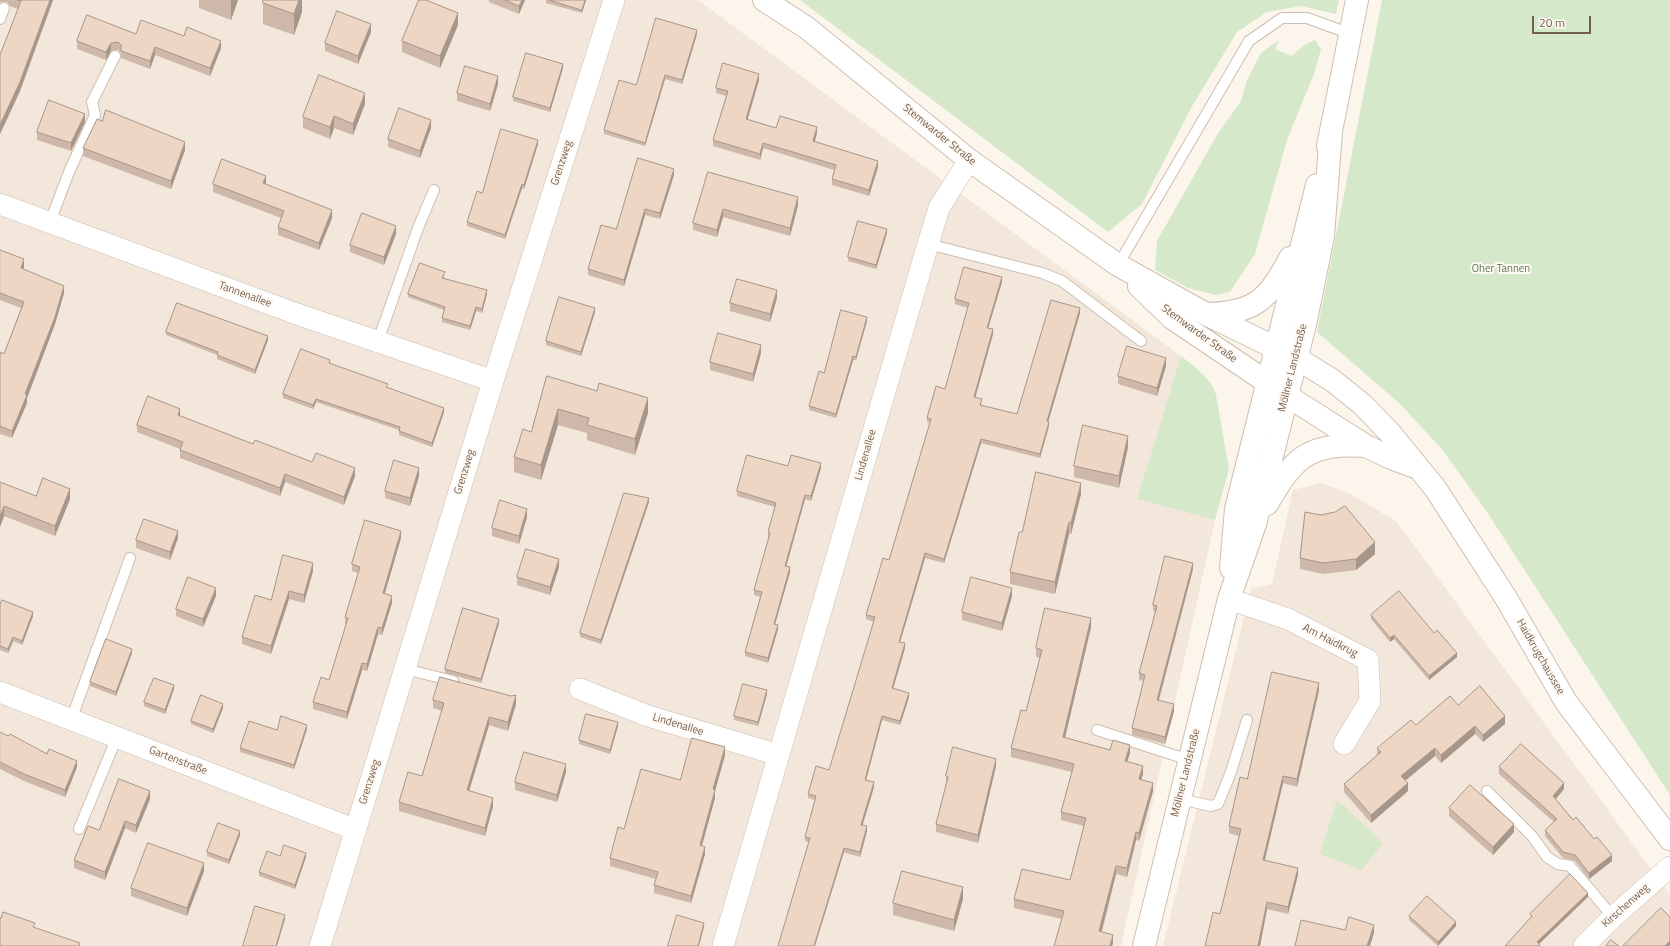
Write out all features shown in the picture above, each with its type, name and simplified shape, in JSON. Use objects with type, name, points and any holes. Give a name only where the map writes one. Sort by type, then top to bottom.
[{"type":"main road","name":"Stemwarder Straße","points":[[764,0],[806,28],[969,160],[1118,265],[1206,314],[1296,358]]},
{"type":"main road","name":"Möllner Landstraße","points":[[1229,599],[1236,509],[1304,233],[1331,132],[1357,0]]},
{"type":"main road","name":"Möllner Landstraße","points":[[1144,946],[1229,599],[1255,524],[1296,358],[1323,236],[1331,132]]},
{"type":"main road","points":[[1206,314],[1227,313],[1244,309],[1263,298],[1279,279],[1304,233]]},
{"type":"main road","name":"Stemwarder Straße","points":[[1118,265],[1172,318],[1286,395]]},
{"type":"main road","name":"Haidkrugchaussee","points":[[1296,358],[1332,380],[1363,404],[1390,433],[1435,488],[1506,598],[1566,702],[1670,839]]},
{"type":"main road","points":[[1286,395],[1366,446],[1390,458],[1419,468]]},
{"type":"main road","points":[[1255,524],[1289,469],[1314,450],[1327,446],[1366,446]]},
{"type":"street","name":"Grenzweg","points":[[320,946],[492,380],[614,0]]},
{"type":"street","name":"Lindenallee","points":[[723,946],[928,244],[940,208],[969,160]]},
{"type":"street","name":"Tannenallee","points":[[0,204],[294,313],[492,380]]},
{"type":"street","name":"Am Haidkrug","points":[[1229,599],[1288,619],[1368,660],[1370,701],[1344,744]]},
{"type":"street","name":"Lindenallee","points":[[580,689],[648,716],[779,756]]},
{"type":"street","name":"Gartenstraße","points":[[0,692],[356,830]]},
{"type":"street","name":"Kirschenweg","points":[[1584,946],[1670,867]]},
{"type":"lane","points":[[0,18],[4,8]]},
{"type":"lane","points":[[1118,265],[1249,41],[1282,18],[1307,18],[1351,34]]},
{"type":"lane","points":[[50,222],[69,172],[95,115],[92,102],[115,56]]},
{"type":"lane","points":[[378,341],[418,228],[434,190]]},
{"type":"lane","points":[[928,244],[1042,273],[1062,281],[1140,341]]},
{"type":"lane","points":[[71,720],[130,558]]},
{"type":"lane","points":[[405,669],[463,683]]},
{"type":"lane","points":[[1180,799],[1211,806],[1218,804],[1231,772],[1247,720]]},
{"type":"lane","points":[[1097,730],[1189,760]]},
{"type":"lane","points":[[79,829],[117,737]]},
{"type":"lane","points":[[1487,791],[1532,836],[1547,857],[1558,864],[1570,866],[1614,917]]},
{"type":"shaded area","points":[[0,0],[698,0],[1181,356],[1137,499],[1215,520],[1121,946],[0,946]]},
{"type":"shaded area","points":[[1321,483],[1349,493],[1397,522],[1670,895],[1670,946],[1163,946],[1251,589],[1272,584],[1293,490]]},
{"type":"green space","points":[[800,0],[1339,0],[1336,14],[1301,6],[1267,12],[1237,32],[1191,108],[1142,204],[1108,232]]},
{"type":"green space","name":"Oher Tannen","points":[[1382,0],[1670,0],[1670,795],[1485,509],[1441,448],[1399,403],[1317,332]]},
{"type":"green space","points":[[1279,40],[1275,49],[1292,56],[1303,46],[1315,40],[1321,49],[1314,74],[1287,140],[1255,254],[1230,292],[1216,295],[1188,288],[1155,270],[1157,241],[1217,135],[1241,101],[1247,80],[1261,53]]},
{"type":"green space","points":[[1181,356],[1207,378],[1216,395],[1229,469],[1215,520],[1137,499]]},
{"type":"green space","points":[[1337,800],[1383,843],[1361,871],[1320,854]]},
{"type":"building","points":[[18,0],[50,0],[20,82],[0,125],[0,55],[21,1]]},
{"type":"building","points":[[263,0],[299,0],[294,14],[263,3]]},
{"type":"building","points":[[419,0],[426,0],[458,13],[440,56],[402,41]]},
{"type":"building","points":[[505,0],[522,0],[519,6]]},
{"type":"building","points":[[550,0],[585,0],[582,10]]},
{"type":"building","points":[[337,11],[371,24],[358,56],[325,43]]},
{"type":"building","points":[[87,15],[136,34],[141,20],[184,36],[187,27],[221,41],[210,68],[155,47],[150,61],[121,51],[121,45],[118,42],[111,43],[106,52],[77,41]]},
{"type":"building","points":[[656,18],[697,30],[682,80],[665,75],[645,143],[604,130],[619,80],[636,85]]},
{"type":"building","points":[[526,53],[563,64],[550,108],[513,97]]},
{"type":"building","points":[[723,63],[759,74],[746,119],[776,128],[780,116],[817,127],[813,141],[878,161],[869,190],[832,179],[836,165],[763,143],[760,154],[713,140],[728,91],[716,88]]},
{"type":"building","points":[[465,66],[498,76],[490,104],[457,93]]},
{"type":"building","points":[[319,75],[365,93],[353,124],[334,116],[330,127],[303,117]]},
{"type":"building","points":[[49,100],[85,114],[71,143],[37,132]]},
{"type":"building","points":[[399,108],[431,120],[420,151],[388,139]]},
{"type":"building","points":[[106,110],[185,142],[171,181],[83,148],[97,119],[102,121]]},
{"type":"building","points":[[501,129],[538,140],[524,185],[522,184],[505,235],[467,222],[477,191],[482,193]]},
{"type":"building","points":[[638,158],[674,169],[660,213],[645,209],[624,280],[588,269],[601,225],[616,229]]},
{"type":"building","points":[[222,159],[266,176],[263,183],[332,210],[319,243],[278,227],[284,211],[213,184]]},
{"type":"building","points":[[708,172],[798,197],[790,228],[723,209],[717,230],[693,223]]},
{"type":"building","points":[[362,213],[396,226],[384,257],[350,245]]},
{"type":"building","points":[[858,221],[887,229],[876,265],[848,257]]},
{"type":"building","points":[[0,250],[24,259],[21,268],[64,286],[55,317],[25,394],[27,395],[12,431],[0,426],[0,352],[4,354],[24,302],[0,293]]},
{"type":"building","points":[[420,263],[445,272],[442,278],[487,290],[482,309],[476,307],[470,326],[442,318],[445,307],[408,294]]},
{"type":"building","points":[[964,267],[1002,277],[987,328],[993,329],[974,397],[982,399],[980,405],[1017,414],[1051,300],[1080,308],[1047,421],[1049,422],[1040,454],[981,439],[944,559],[925,553],[899,642],[905,643],[892,688],[909,693],[900,721],[882,716],[865,780],[874,782],[861,825],[867,826],[860,852],[844,848],[814,946],[778,946],[810,838],[805,837],[816,796],[808,794],[816,766],[829,770],[875,617],[866,615],[883,558],[889,560],[931,419],[927,418],[936,386],[945,389],[969,303],[955,299]]},
{"type":"building","points":[[737,279],[777,290],[770,314],[730,303]]},
{"type":"building","points":[[559,297],[595,308],[581,352],[546,341]]},
{"type":"building","points":[[177,303],[268,336],[255,370],[217,355],[218,352],[166,332]]},
{"type":"building","points":[[841,310],[867,317],[856,357],[853,356],[836,414],[809,406],[819,371],[824,373]]},
{"type":"building","points":[[718,333],[761,345],[753,374],[710,362]]},
{"type":"building","points":[[1127,346],[1166,358],[1157,388],[1118,376]]},
{"type":"building","points":[[301,349],[330,360],[329,363],[388,384],[386,387],[444,408],[432,443],[399,431],[400,427],[316,399],[313,405],[283,394]]},
{"type":"building","points":[[547,376],[597,391],[599,383],[648,398],[635,439],[587,425],[589,418],[558,409],[541,465],[514,457],[523,429],[531,432]]},
{"type":"building","points":[[148,396],[180,409],[178,415],[253,444],[255,440],[312,462],[316,453],[355,468],[344,497],[285,474],[280,488],[180,450],[183,442],[137,425]]},
{"type":"building","points":[[1083,425],[1128,436],[1119,476],[1074,466]]},
{"type":"building","points":[[747,455],[788,466],[791,455],[821,463],[811,496],[805,495],[785,566],[790,567],[774,624],[778,625],[768,658],[745,652],[762,592],[754,590],[770,533],[768,532],[776,503],[737,491]]},
{"type":"building","points":[[394,460],[419,468],[410,498],[385,491]]},
{"type":"building","points":[[1036,472],[1081,483],[1071,523],[1069,522],[1055,582],[1010,572],[1019,532],[1022,532]]},
{"type":"building","points":[[43,478],[70,489],[55,526],[4,506],[0,517],[0,482],[36,496]]},
{"type":"building","points":[[624,493],[649,498],[601,640],[580,633]]},
{"type":"building","points":[[500,500],[527,509],[519,536],[492,528]]},
{"type":"building","points":[[1345,506],[1375,542],[1356,559],[1323,563],[1300,558],[1305,512],[1321,515],[1335,512]]},
{"type":"building","points":[[144,519],[178,531],[170,552],[136,540]]},
{"type":"building","points":[[365,520],[401,531],[383,593],[392,596],[382,628],[378,627],[367,664],[362,663],[347,712],[313,702],[321,677],[329,680],[348,618],[345,617],[360,567],[352,564]]},
{"type":"building","points":[[526,549],[559,559],[550,587],[517,577]]},
{"type":"building","points":[[283,555],[313,563],[304,595],[289,591],[271,646],[242,637],[255,595],[271,600]]},
{"type":"building","points":[[1165,556],[1193,563],[1157,700],[1174,704],[1165,737],[1132,728],[1145,675],[1139,673],[1157,606],[1153,605]]},
{"type":"building","points":[[188,577],[216,588],[203,619],[176,609]]},
{"type":"building","points":[[971,577],[1012,588],[1002,623],[962,612]]},
{"type":"building","points":[[1399,591],[1434,633],[1437,630],[1457,653],[1429,676],[1394,635],[1390,638],[1371,615]]},
{"type":"building","points":[[2,600],[33,612],[22,641],[13,637],[8,649],[0,646],[0,605]]},
{"type":"building","points":[[463,608],[499,619],[481,679],[445,669]]},
{"type":"building","points":[[1045,608],[1091,618],[1063,737],[1110,750],[1113,740],[1130,745],[1125,761],[1143,766],[1139,779],[1153,783],[1139,833],[1136,832],[1127,868],[1116,866],[1099,931],[1113,935],[1110,946],[1054,946],[1064,911],[1014,899],[1022,869],[1070,880],[1086,818],[1061,812],[1074,764],[1011,748],[1021,710],[1026,711],[1042,650],[1036,648]]},
{"type":"building","points":[[106,639],[132,649],[116,692],[90,682]]},
{"type":"building","points":[[1272,672],[1319,683],[1297,779],[1283,776],[1263,860],[1298,868],[1288,907],[1267,902],[1258,946],[1205,946],[1213,912],[1220,914],[1241,829],[1229,826],[1240,777],[1247,779]]},
{"type":"building","points":[[440,677],[511,696],[516,695],[508,722],[489,717],[467,790],[493,798],[485,828],[399,802],[408,772],[422,776],[444,703],[433,700]]},
{"type":"building","points":[[154,678],[174,685],[165,710],[144,702]]},
{"type":"building","points":[[743,684],[767,690],[758,722],[734,716]]},
{"type":"building","points":[[1480,686],[1505,716],[1483,735],[1475,726],[1441,755],[1435,748],[1401,776],[1408,783],[1371,815],[1344,784],[1381,752],[1377,748],[1411,720],[1416,725],[1450,696],[1458,705]]},
{"type":"building","points":[[201,695],[223,704],[213,729],[191,721]]},
{"type":"building","points":[[586,714],[618,722],[610,750],[579,740]]},
{"type":"building","points":[[281,716],[307,725],[294,765],[240,748],[249,721],[277,730]]},
{"type":"building","points":[[0,732],[8,736],[10,734],[47,754],[49,749],[77,761],[65,790],[24,774],[0,762]]},
{"type":"building","points":[[692,738],[725,747],[713,789],[715,790],[700,845],[705,847],[691,896],[654,885],[658,872],[610,858],[618,827],[624,829],[641,769],[680,780]]},
{"type":"building","points":[[1521,744],[1564,783],[1553,796],[1573,820],[1576,817],[1594,839],[1597,837],[1612,855],[1589,873],[1575,855],[1563,852],[1545,830],[1557,819],[1499,767]]},
{"type":"building","points":[[953,747],[996,759],[978,835],[936,824],[948,777],[946,776]]},
{"type":"building","points":[[524,752],[566,764],[557,795],[515,782]]},
{"type":"building","points":[[119,779],[150,791],[136,825],[125,821],[105,872],[74,860],[88,826],[99,830]]},
{"type":"building","points":[[1470,785],[1514,824],[1493,847],[1449,808]]},
{"type":"building","points":[[218,823],[240,831],[229,860],[207,852]]},
{"type":"building","points":[[148,843],[204,863],[187,908],[131,888]]},
{"type":"building","points":[[284,845],[306,853],[295,885],[259,872],[267,851],[280,856]]},
{"type":"building","points":[[902,871],[963,887],[954,920],[893,903]]},
{"type":"building","points":[[1570,874],[1588,893],[1537,942],[1540,945],[1539,946],[1505,946],[1532,916],[1530,914]]},
{"type":"building","points":[[1427,896],[1456,922],[1438,942],[1409,916]]},
{"type":"building","points":[[255,906],[285,915],[276,946],[243,946]]},
{"type":"building","points":[[1661,908],[1670,917],[1670,941],[1665,946],[1623,946]]},
{"type":"building","points":[[3,912],[35,923],[33,927],[80,943],[79,946],[0,946],[0,918]]},
{"type":"building","points":[[677,915],[704,923],[698,946],[668,946]]},
{"type":"building","points":[[1349,917],[1374,925],[1367,946],[1295,946],[1301,920],[1345,930]]},
{"type":"building","points":[[1611,940],[1619,946],[1606,946]]}]
